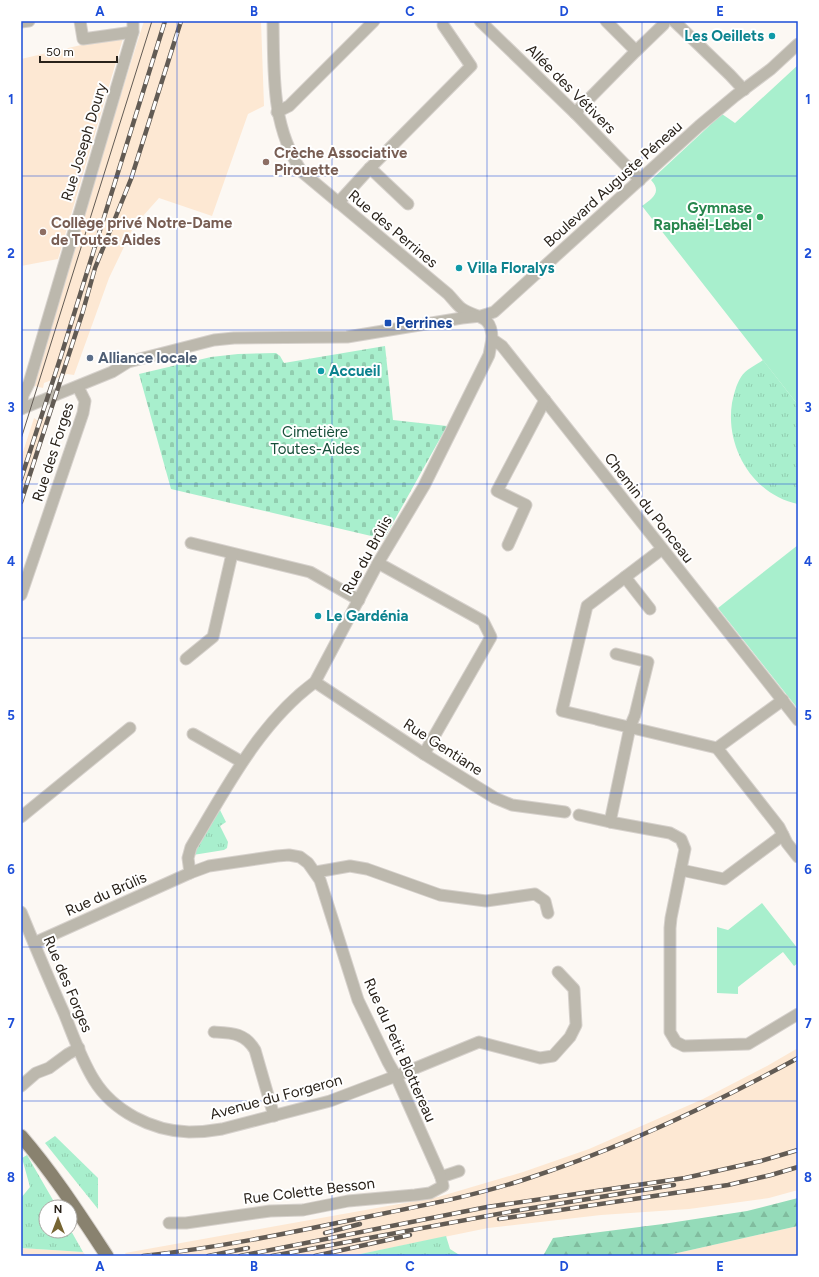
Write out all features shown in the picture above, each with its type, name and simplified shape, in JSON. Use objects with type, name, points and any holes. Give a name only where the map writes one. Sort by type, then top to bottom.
[{"type":"main road","points":[[21,1137],[50,1171],[107,1256]]},
{"type":"street","points":[[21,22],[29,21]]},
{"type":"street","points":[[80,21],[83,39],[133,27]]},
{"type":"street","name":"Rue des Perrines","points":[[273,21],[277,112],[286,140],[297,165],[305,175],[448,294],[461,308],[481,316]]},
{"type":"street","points":[[277,112],[289,106],[374,21]]},
{"type":"street","name":"Allée des Vétivers","points":[[480,21],[575,113],[640,180]]},
{"type":"street","points":[[606,21],[636,51]]},
{"type":"street","points":[[575,113],[636,51],[669,22],[730,75],[744,90]]},
{"type":"street","points":[[338,203],[370,168],[471,66],[442,25]]},
{"type":"street","name":"Rue Joseph Doury","points":[[21,409],[23,396],[133,27]]},
{"type":"street","name":"Boulevard Auguste Péneau","points":[[21,409],[78,387],[112,372],[128,362],[214,340],[234,338],[347,337],[481,316],[494,312],[716,111],[771,69],[798,44]]},
{"type":"street","points":[[370,168],[408,204]]},
{"type":"street","points":[[481,316],[486,320],[492,329],[492,339]]},
{"type":"street","name":"Chemin du Ponceau","points":[[492,339],[502,346],[798,720]]},
{"type":"street","name":"Rue du Brûlis","points":[[190,873],[188,858],[191,847],[242,762],[263,734],[299,693],[315,682],[378,563],[413,506],[439,457],[488,355],[492,339]]},
{"type":"street","name":"Rue des Forges","points":[[21,595],[83,413],[85,401],[78,387]]},
{"type":"street","points":[[508,545],[526,505],[498,491],[545,400]]},
{"type":"street","points":[[191,543],[310,572],[359,600]]},
{"type":"street","points":[[662,549],[626,578],[587,606],[562,711],[717,748],[780,827],[787,843],[798,857]]},
{"type":"street","points":[[186,659],[213,637],[232,554]]},
{"type":"street","points":[[378,563],[483,621],[491,637],[424,754]]},
{"type":"street","points":[[626,578],[650,609]]},
{"type":"street","points":[[610,822],[630,727],[635,715],[648,662],[616,654]]},
{"type":"street","name":"Rue Gentiane","points":[[315,682],[424,754],[495,798],[512,805],[565,812]]},
{"type":"street","points":[[717,748],[782,700]]},
{"type":"street","points":[[21,817],[130,728]]},
{"type":"street","points":[[193,734],[242,762]]},
{"type":"street","points":[[579,815],[670,833],[681,839],[685,849],[670,928],[670,1032],[676,1042],[684,1046],[748,1044],[798,1014]]},
{"type":"street","points":[[681,870],[724,879],[784,834]]},
{"type":"street","name":"Rue du Petit Blottereau","points":[[247,861],[289,855],[300,857],[316,872],[320,880],[358,1000],[396,1076],[441,1177]]},
{"type":"street","name":"Rue du Brûlis","points":[[34,943],[190,873],[209,866],[247,861]]},
{"type":"street","points":[[316,872],[350,866],[367,869],[440,895],[486,901],[535,894],[544,901],[548,913]]},
{"type":"street","name":"Rue des Forges","points":[[21,912],[79,1048],[49,1068],[36,1073],[21,1086]]},
{"type":"street","name":"Avenue du Forgeron","points":[[79,1048],[94,1080],[105,1095],[124,1111],[152,1125],[169,1130],[205,1132],[330,1101],[480,1042],[540,1058],[553,1056],[570,1037],[576,1025],[574,989],[558,972]]},
{"type":"street","points":[[214,1032],[236,1034],[244,1037],[250,1043],[254,1050],[274,1116]]},
{"type":"street","points":[[441,1177],[459,1171]]},
{"type":"street","name":"Rue Colette Besson","points":[[169,1223],[186,1223],[270,1211],[303,1210],[348,1202],[430,1193],[443,1186],[441,1177]]},
{"type":"shaded area","points":[[144,21],[261,21],[264,106],[248,114],[212,216],[159,198],[134,226],[109,278],[74,375],[67,374],[44,383],[43,388],[30,385]]},
{"type":"shaded area","points":[[124,35],[58,259],[21,266],[21,59]]},
{"type":"shaded area","points":[[51,415],[21,511],[21,458],[34,418],[37,420]]},
{"type":"shaded area","points":[[798,1048],[798,1190],[769,1198],[689,1209],[601,1215],[488,1228],[351,1256],[127,1256],[125,1253],[438,1197],[523,1172],[589,1149],[703,1099]]},
{"type":"shaded area","points":[[798,1226],[798,1256],[664,1256]]},
{"type":"shaded area","points":[[21,1248],[83,1252],[86,1256],[21,1256]]},
{"type":"green space","points":[[798,65],[798,405],[642,206],[655,194],[656,188],[651,180],[722,114],[735,123]]},
{"type":"green space","name":"Cimetière Toutes-Aides","points":[[385,346],[393,420],[447,426],[384,539],[171,489],[139,374],[211,357],[238,354],[276,353],[280,356],[284,363]]},
{"type":"green space","points":[[763,360],[798,405],[798,504],[782,499],[768,491],[755,480],[738,452],[733,436],[731,420],[732,403],[736,386],[745,372]]},
{"type":"green space","points":[[798,545],[798,709],[718,608]]},
{"type":"green space","points":[[220,810],[226,822],[220,826],[228,842],[227,848],[224,850],[193,855]]},
{"type":"green space","points":[[762,903],[798,949],[798,963],[794,966],[783,952],[738,987],[738,994],[717,993],[717,927],[728,930]]},
{"type":"green space","points":[[55,1136],[98,1178],[98,1209],[45,1143]]},
{"type":"green space","points":[[27,1155],[52,1199],[38,1199],[38,1239],[76,1239],[83,1252],[21,1248],[21,1198],[30,1187],[22,1158]]},
{"type":"green space","points":[[798,1198],[798,1226],[664,1256],[543,1256],[553,1238],[663,1224],[747,1211]]},
{"type":"green space","points":[[446,1236],[450,1249],[461,1256],[351,1256]]},
{"type":"tram line","points":[[21,439],[152,21]]},
{"type":"railway","points":[[21,479],[61,356],[165,21]]},
{"type":"railway","points":[[21,502],[83,311],[95,268],[131,179],[181,21]]},
{"type":"railway","points":[[143,1256],[198,1249],[280,1235],[483,1192],[523,1180],[594,1155],[698,1110],[798,1058]]},
{"type":"railway","points":[[240,1256],[487,1207],[685,1178],[761,1161],[798,1150]]},
{"type":"railway","points":[[499,1219],[728,1185],[798,1167]]},
{"type":"railway","points":[[272,1256],[514,1211],[674,1185]]},
{"type":"railway","points":[[325,1233],[360,1224]]},
{"type":"railway","points":[[315,1256],[410,1235]]},
{"type":"railway","points":[[208,1256],[248,1248]]},
{"type":"place","name":"Les Oeillets","points":[[772,36]]},
{"type":"place","name":"Crèche Associative Pirouette","points":[[266,162]]},
{"type":"place","name":"Gymnase Raphaël-Lebel","points":[[760,217]]},
{"type":"place","name":"Collège privé Notre-Dame de Toutes Aides","points":[[43,232]]},
{"type":"place","name":"Villa Floralys","points":[[459,268]]},
{"type":"place","name":"Perrines","points":[[388,323]]},
{"type":"place","name":"Alliance locale","points":[[90,358]]},
{"type":"place","name":"Accueil","points":[[321,371]]},
{"type":"place","name":"Le Gardénia","points":[[318,616]]}]
